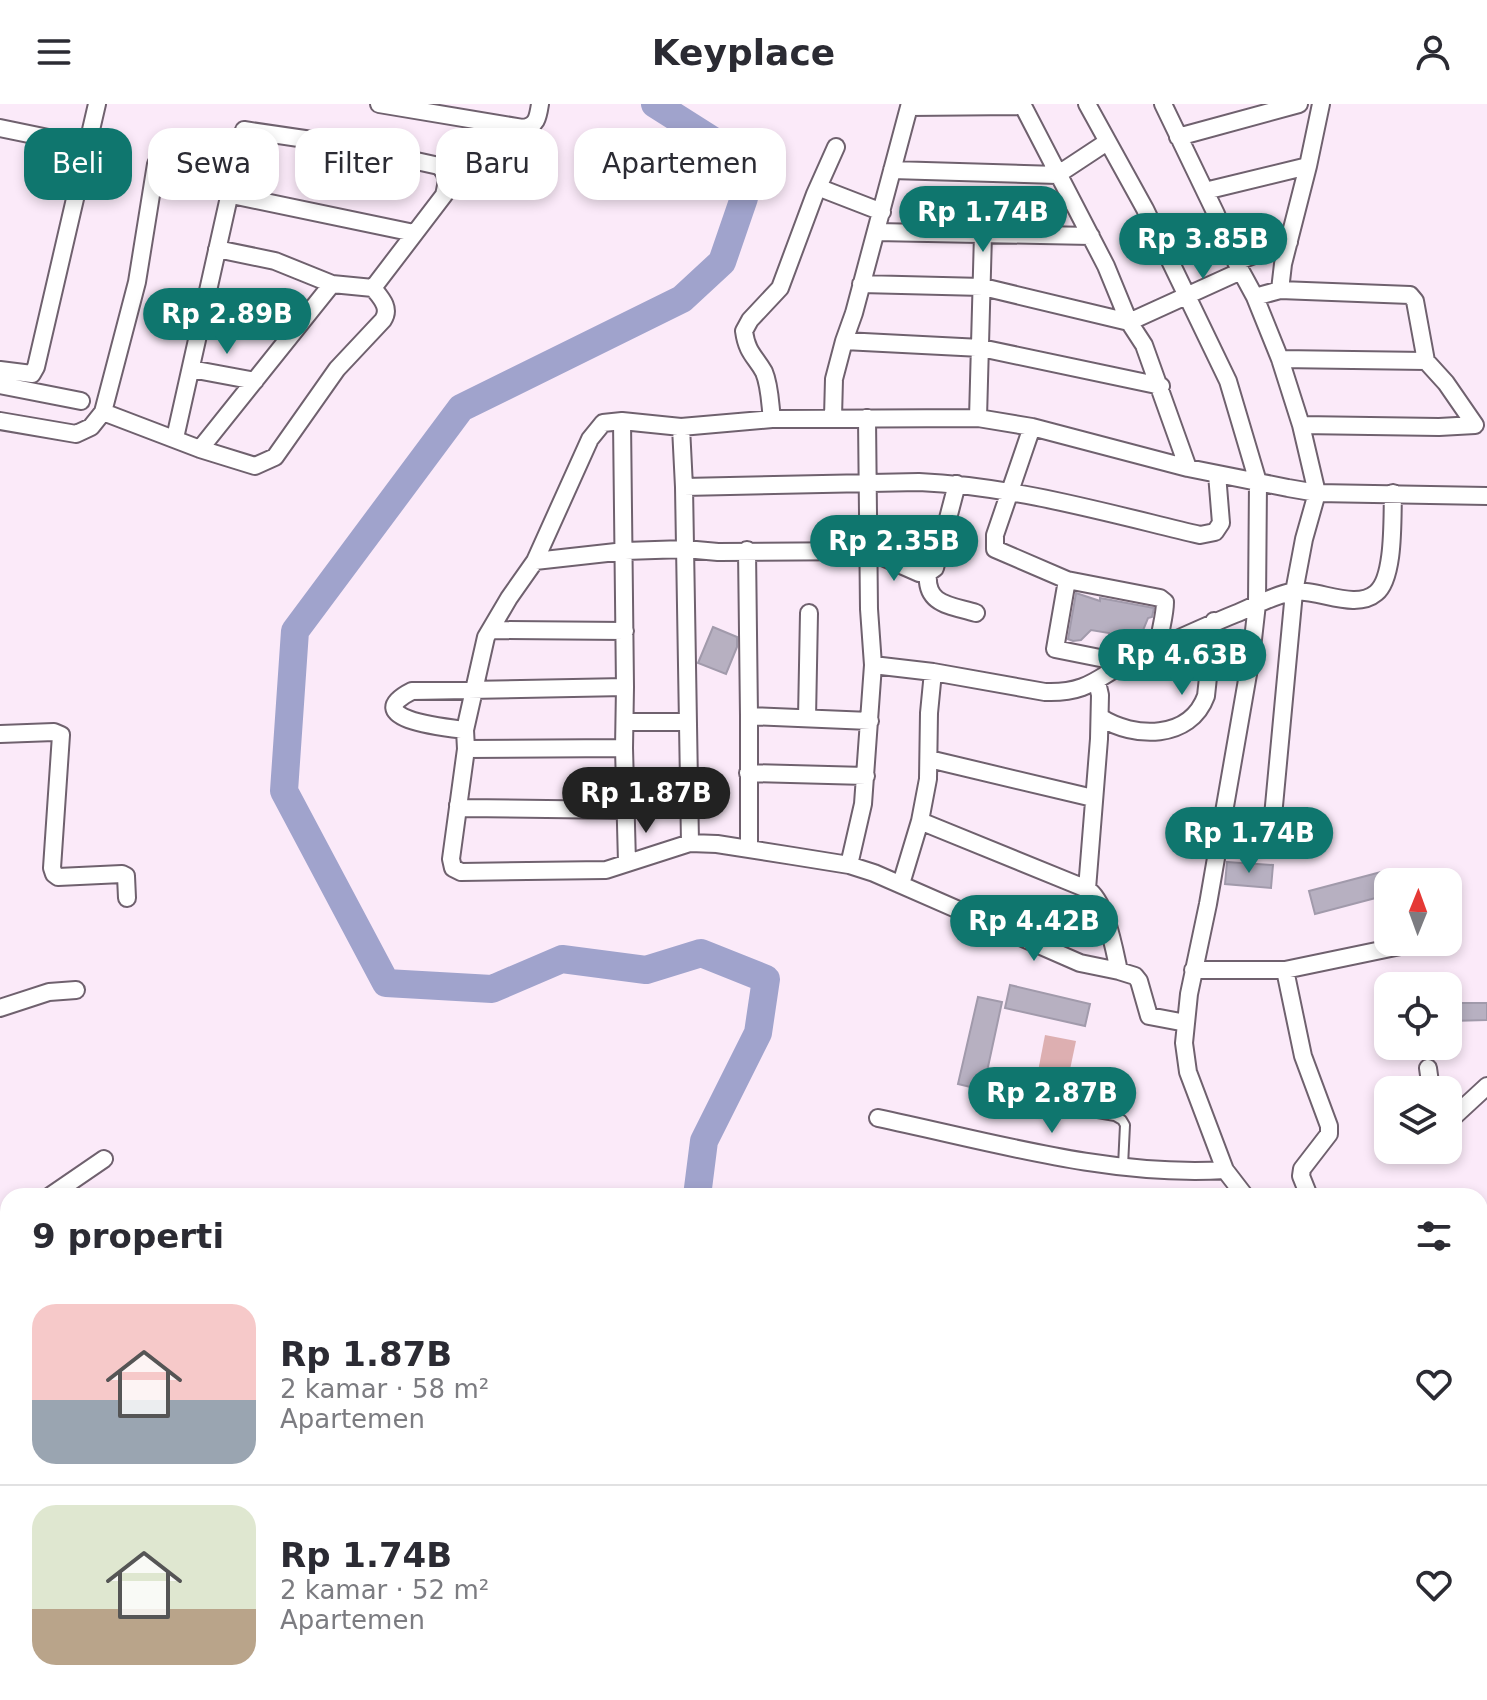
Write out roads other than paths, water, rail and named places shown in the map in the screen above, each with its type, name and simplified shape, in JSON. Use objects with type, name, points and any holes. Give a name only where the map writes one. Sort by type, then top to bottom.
[{"type":"street","points":[[91,128],[97,104]]},
{"type":"street","points":[[379,104],[523,128],[537,121],[540,104]]},
{"type":"street","points":[[1087,104],[1145,209],[1228,381],[1258,482],[1257,604],[1245,702],[1193,970],[1184,1043],[1188,1072],[1225,1170],[1239,1188]]},
{"type":"street","points":[[1163,104],[1255,297],[1280,359],[1301,425],[1317,493],[1294,592],[1272,827],[1268,833],[1248,840]]},
{"type":"street","points":[[1178,137],[1299,104]]},
{"type":"street","points":[[1280,290],[1321,104]]},
{"type":"street","points":[[833,417],[834,379],[909,106],[1022,105],[1091,236],[1129,322],[1144,345],[1188,468]]},
{"type":"street","points":[[0,128],[24,133]]},
{"type":"street","points":[[279,134],[439,166],[445,171],[444,195],[373,288]]},
{"type":"street","points":[[892,170],[1057,175],[1107,142]]},
{"type":"street","points":[[772,419],[767,381],[763,370],[753,360],[744,331],[750,320],[780,288],[836,147]]},
{"type":"street","points":[[1205,191],[1308,166]]},
{"type":"street","points":[[820,188],[882,212]]},
{"type":"street","points":[[0,370],[32,374],[36,367],[75,200]]},
{"type":"street","points":[[0,421],[76,434],[91,427],[103,412],[137,282],[150,200]]},
{"type":"street","points":[[175,438],[226,200]]},
{"type":"street","points":[[256,200],[414,233]]},
{"type":"street","points":[[876,232],[1091,236]]},
{"type":"street","points":[[978,418],[983,234]]},
{"type":"street","points":[[861,284],[983,287],[1129,322],[1188,296],[1238,266],[1289,242]]},
{"type":"street","points":[[217,249],[275,261],[332,284],[373,288]]},
{"type":"street","points":[[200,449],[332,284]]},
{"type":"street","points":[[103,412],[248,466],[262,465],[275,457],[337,369],[387,314],[386,307],[373,288]]},
{"type":"street","points":[[1255,297],[1280,290],[1410,295],[1415,301],[1426,361],[1481,423]]},
{"type":"street","points":[[844,341],[981,348],[1161,386]]},
{"type":"street","points":[[1280,359],[1426,361]]},
{"type":"street","points":[[191,369],[255,381]]},
{"type":"street","points":[[0,385],[81,401]]},
{"type":"street","points":[[1186,1023],[1149,1016],[1135,976],[1080,963],[901,884],[849,865],[749,848],[690,843],[606,870],[461,872],[453,868],[451,859],[466,749],[465,730],[472,688],[486,637],[535,561],[590,439],[603,423],[622,421],[681,427],[833,417],[978,418],[1032,427],[1188,468],[1317,493],[1487,496]]},
{"type":"street","points":[[849,865],[863,804],[873,665],[869,609],[867,418]]},
{"type":"street","points":[[622,421],[627,863]]},
{"type":"street","points":[[1301,425],[1439,427],[1481,423]]},
{"type":"street","points":[[681,427],[690,843]]},
{"type":"street","points":[[1032,427],[995,535],[995,549],[1067,580],[1160,598],[1165,602],[1158,631],[1158,649]]},
{"type":"street","points":[[684,487],[957,484],[1200,535],[1215,532],[1221,523],[1217,474]]},
{"type":"street","points":[[535,561],[625,551],[685,549],[718,552],[869,551],[919,573],[928,573],[935,568],[957,484]]},
{"type":"street","points":[[873,665],[1062,693],[1097,682],[1125,663],[1214,621],[1294,592],[1355,599],[1374,596],[1385,583],[1393,493]]},
{"type":"street","points":[[747,550],[749,848]]},
{"type":"street","points":[[928,573],[929,592],[934,598],[976,613]]},
{"type":"street","points":[[1067,580],[1055,649],[1125,663]]},
{"type":"street","points":[[807,718],[809,613]]},
{"type":"street","points":[[1100,717],[1123,728],[1160,733],[1183,724],[1203,705],[1206,696],[1214,621]]},
{"type":"street","points":[[492,630],[625,631]]},
{"type":"street","points":[[901,884],[920,821],[928,779],[933,672]]},
{"type":"street","points":[[1087,889],[1100,717],[1097,682]]},
{"type":"street","points":[[465,730],[410,721],[400,716],[398,701],[412,691],[625,687]]},
{"type":"street","points":[[749,716],[870,721]]},
{"type":"street","points":[[625,722],[688,722]]},
{"type":"street","points":[[0,734],[54,732],[61,735],[54,874],[58,877],[122,874],[128,882],[127,898]]},
{"type":"street","points":[[466,749],[624,748]]},
{"type":"street","points":[[929,759],[1093,798]]},
{"type":"street","points":[[748,773],[866,776]]},
{"type":"street","points":[[458,805],[464,808],[625,810]]},
{"type":"street","points":[[920,821],[1094,893],[1119,971]]},
{"type":"street","points":[[1193,970],[1285,970],[1374,951]]},
{"type":"street","points":[[1285,970],[1303,1056],[1329,1126],[1325,1141],[1302,1169],[1306,1188]]},
{"type":"street","points":[[0,1008],[49,992],[76,990]]},
{"type":"street","points":[[1428,1068],[1429,1076]]},
{"type":"street","points":[[1462,1109],[1487,1086]]},
{"type":"street","points":[[878,1118],[1065,1158],[1123,1167],[1197,1172],[1225,1170]]},
{"type":"street","points":[[62,1188],[104,1159]]},
{"type":"lane","points":[[1051,1105],[1115,1116],[1122,1120],[1125,1125],[1123,1167]]},
{"type":"waterway","points":[[655,104],[723,147],[744,198],[722,262],[682,299],[461,408],[295,631],[284,791],[386,983],[492,989],[562,959],[646,970],[701,953],[766,979],[758,1033],[704,1141],[698,1188]]}]
